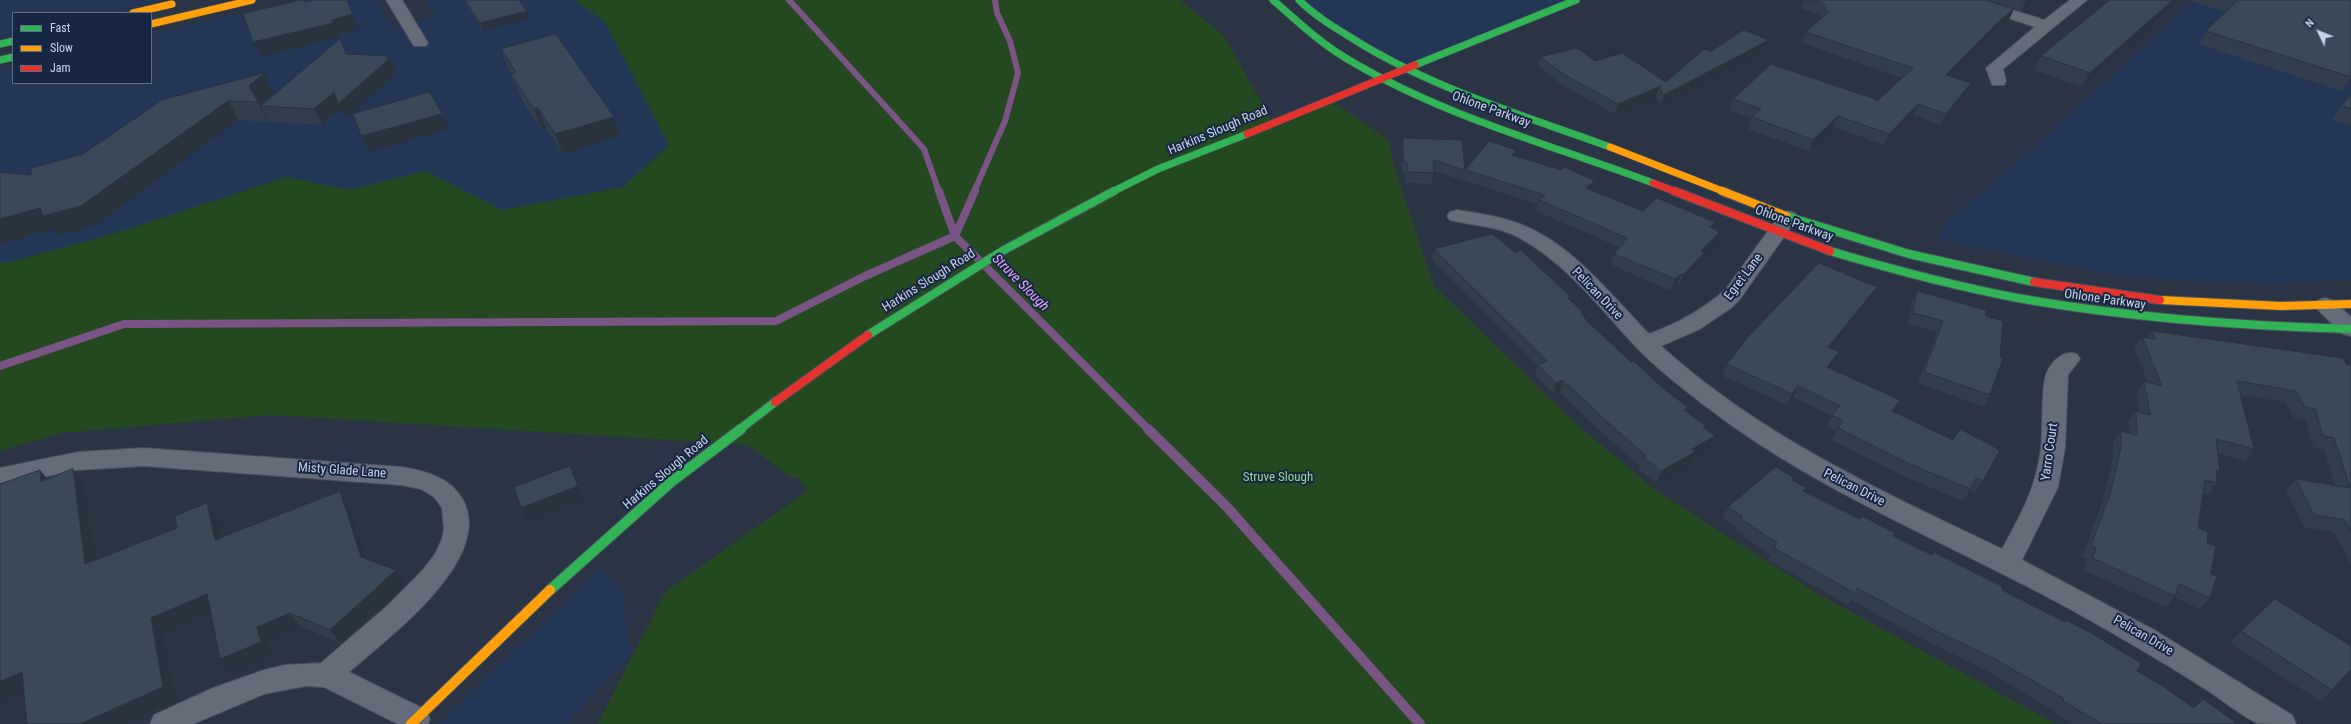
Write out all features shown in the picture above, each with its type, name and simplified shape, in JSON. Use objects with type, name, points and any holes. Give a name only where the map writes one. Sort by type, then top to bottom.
[{"type":"main road","points":[[152,24],[252,0]]},
{"type":"main road","name":"Ohlone Parkway","points":[[1273,0],[1293,20],[1346,60],[1379,79],[1454,112],[1782,225],[2017,279],[2071,288],[2145,298],[2221,303],[2351,304]]},
{"type":"main road","name":"Ohlone Parkway","points":[[1299,0],[1311,12],[1404,69],[1493,106],[1614,148],[1782,225],[1883,268],[2048,305],[2145,320],[2251,328],[2351,329]]},
{"type":"main road","name":"Harkins Slough Road","points":[[413,722],[548,592],[671,482],[826,363],[926,295],[1056,221],[1147,175],[1379,79],[1576,0]]},
{"type":"main road","points":[[137,12],[182,2]]},
{"type":"main road","points":[[0,44],[12,41]]},
{"type":"main road","points":[[0,60],[12,57]]},
{"type":"street","points":[[394,0],[420,43]]},
{"type":"street","points":[[1968,0],[2046,26]]},
{"type":"street","points":[[1998,81],[1994,68],[2079,0]]},
{"type":"street","name":"Pelican Drive","points":[[1457,216],[1507,226],[1544,246],[1578,272],[1645,344],[1711,399],[1768,440],[1833,477],[2007,564],[2160,645],[2282,724]]},
{"type":"street","name":"Egret Lane","points":[[1645,344],[1685,328],[1723,304],[1733,294],[1782,225]]},
{"type":"street","points":[[2325,305],[2351,329]]},
{"type":"street","name":"Yarro Court","points":[[2007,564],[2030,522],[2046,487],[2053,448],[2056,374],[2069,359]]},
{"type":"street","name":"Misty Glade Lane","points":[[0,477],[78,461],[144,457],[400,476],[420,478],[432,484],[449,499],[457,519],[454,544],[447,557],[426,584],[327,675]]},
{"type":"street","points":[[164,724],[258,684],[294,675],[312,674],[327,675],[413,722]]},
{"type":"shaded area","points":[[0,0],[163,0],[110,12],[12,12],[12,34],[0,37]]},
{"type":"shaded area","points":[[298,0],[374,0],[395,30],[436,16],[426,0],[575,0],[605,22],[669,145],[623,187],[473,216],[116,233],[7,263],[0,262],[0,70],[12,67],[12,84],[152,84],[152,34]]},
{"type":"shaded area","points":[[1299,0],[1576,0],[1404,69]]},
{"type":"shaded area","points":[[2196,0],[2351,0],[2351,279],[2275,284],[2159,279],[2101,273],[1938,239],[1945,225],[2019,161]]},
{"type":"shaded area","points":[[601,568],[622,591],[631,653],[566,724],[439,724]]},
{"type":"green space","name":"Struve Slough","points":[[575,0],[1180,0],[1224,36],[1276,128],[1332,101],[1389,140],[1395,170],[1434,286],[1582,429],[1658,492],[1817,593],[2056,724],[598,724],[665,592],[807,491],[799,478],[790,477],[748,445],[272,415],[60,433],[0,451],[0,262],[7,263],[116,233],[286,177],[350,190],[425,171],[502,210],[623,187],[669,145],[605,22]]},
{"type":"building","points":[[304,0],[305,2],[314,0],[347,0],[353,14],[332,20],[333,23],[253,42],[243,14]]},
{"type":"building","points":[[465,0],[519,0],[527,11],[480,23]]},
{"type":"building","points":[[1812,0],[1985,0],[2014,9],[1997,23],[1946,75],[1971,83],[1946,114],[1918,104],[1889,134],[1838,116],[1813,140],[1752,117],[1761,109],[1733,99],[1771,64],[1878,100],[1913,68],[1806,32],[1828,12],[1822,3]]},
{"type":"building","points":[[2110,0],[2173,0],[2090,73],[2041,56]]},
{"type":"building","points":[[2238,0],[2351,0],[2351,77],[2206,31]]},
{"type":"building","points":[[1744,30],[1769,40],[1664,95],[1659,88],[1661,86],[1618,104],[1565,75],[1540,57],[1577,48],[1595,61],[1622,53],[1666,82],[1704,49],[1711,51]]},
{"type":"building","points":[[556,34],[614,117],[555,134],[538,108],[534,109],[511,74],[516,72],[501,49]]},
{"type":"building","points":[[340,39],[346,54],[388,56],[386,58],[390,58],[338,104],[334,92],[314,109],[261,106]]},
{"type":"building","points":[[264,73],[249,86],[258,102],[228,101],[81,206],[43,216],[40,208],[0,219],[0,172],[31,175],[31,168],[83,154],[162,100]]},
{"type":"building","points":[[430,92],[442,114],[361,136],[353,114]]},
{"type":"building","points":[[2351,95],[2351,109],[2342,106]]},
{"type":"building","points":[[1403,138],[1462,140],[1465,170],[1433,160],[1434,173],[1407,172],[1407,162],[1404,162]]},
{"type":"building","points":[[1489,141],[1516,150],[1512,155],[1561,170],[1565,167],[1595,181],[1586,188],[1643,211],[1657,198],[1715,222],[1710,227],[1720,232],[1701,251],[1705,252],[1683,275],[1681,274],[1675,279],[1614,254],[1627,238],[1539,200],[1545,195],[1465,170]]},
{"type":"building","points":[[1492,234],[1515,252],[1521,250],[1571,297],[1568,298],[1584,313],[1581,313],[1588,322],[1631,362],[1634,361],[1665,390],[1688,407],[1684,410],[1706,426],[1703,427],[1715,436],[1692,449],[1695,452],[1661,471],[1643,457],[1646,456],[1563,380],[1556,383],[1538,365],[1547,361],[1434,249]]},
{"type":"building","points":[[1819,263],[1877,287],[1828,347],[1839,352],[1827,367],[1900,400],[1892,411],[1953,440],[1960,429],[2000,450],[1983,481],[1976,478],[1970,489],[1910,464],[1838,428],[1843,421],[1832,415],[1840,406],[1798,386],[1792,394],[1727,364],[1748,337]]},
{"type":"building","points":[[1917,291],[1986,310],[1986,316],[2003,321],[2000,357],[2003,358],[1990,395],[1924,372],[1943,321],[1913,313]]},
{"type":"building","points":[[2152,331],[2343,358],[2347,365],[2351,365],[2351,531],[2345,520],[2314,515],[2296,479],[2350,488],[2334,438],[2323,436],[2315,409],[2305,407],[2295,391],[2237,381],[2254,449],[2216,439],[2220,471],[2216,470],[2217,483],[2205,480],[2198,528],[2208,532],[2207,543],[2216,546],[2211,574],[2217,576],[2210,598],[2179,584],[2175,596],[2092,558],[2096,548],[2091,545],[2110,494],[2121,447],[2121,431],[2137,435],[2136,411],[2150,415],[2144,381],[2162,386],[2142,337],[2155,339]]},
{"type":"building","points":[[570,466],[578,486],[521,508],[514,487]]},
{"type":"building","points":[[1776,467],[1794,478],[1792,480],[1806,488],[1803,491],[1860,519],[1862,516],[1895,533],[1893,536],[1932,555],[1934,552],[2003,587],[2002,590],[2065,622],[2066,620],[2091,633],[2141,663],[2137,671],[2164,687],[2194,708],[2203,699],[2238,724],[2102,724],[2063,701],[2064,699],[1995,659],[1936,631],[1857,588],[1855,593],[1774,548],[1777,543],[1741,519],[1743,517],[1728,507]]},
{"type":"building","points":[[73,469],[85,564],[177,528],[175,516],[207,503],[215,540],[340,491],[361,557],[396,570],[330,630],[290,613],[257,627],[261,642],[220,659],[207,594],[151,618],[163,687],[80,724],[27,724],[22,672],[0,682],[0,484],[40,470],[41,481]]},
{"type":"building","points":[[2275,599],[2351,646],[2351,669],[2332,690],[2241,631]]},
{"type":"waterway","points":[[789,0],[924,149],[939,192]]},
{"type":"waterway","name":"Struve Slough","points":[[974,192],[1005,121],[1018,73],[1010,41],[997,13],[995,0]]},
{"type":"waterway","points":[[939,191],[955,236]]},
{"type":"waterway","name":"Struve Slough","points":[[955,236],[975,191]]},
{"type":"waterway","points":[[0,366],[124,324],[776,321],[865,276],[955,236]]},
{"type":"waterway","name":"Struve Slough","points":[[955,236],[1148,429]]},
{"type":"waterway","name":"Struve Slough","points":[[1148,429],[1226,506],[1420,724]]},
{"type":"traffic: fast","points":[[1273,0],[1325,44],[1344,57],[1380,77],[1456,112],[1653,183]]},
{"type":"traffic: fast","points":[[1299,0],[1311,12],[1380,56],[1430,81],[1610,147]]},
{"type":"traffic: fast","points":[[1415,65],[1576,0]]},
{"type":"traffic: fast","points":[[0,44],[12,41]]},
{"type":"traffic: fast","points":[[0,60],[12,57]]},
{"type":"traffic: fast","points":[[868,335],[969,270],[1074,211],[1146,175],[1247,134]]},
{"type":"traffic: fast","points":[[1786,216],[1816,227],[1909,254],[2034,282]]},
{"type":"traffic: fast","points":[[1830,251],[1894,270],[1958,286],[2088,310],[2153,318],[2219,323],[2351,329]]},
{"type":"traffic: fast","points":[[550,590],[671,482],[775,402]]},
{"type":"traffic: slow","points":[[152,24],[252,0]]},
{"type":"traffic: slow","points":[[137,12],[172,4]]},
{"type":"traffic: slow","points":[[1610,147],[1786,216]]},
{"type":"traffic: slow","points":[[2160,300],[2281,306],[2351,304]]},
{"type":"traffic: slow","points":[[411,724],[550,590]]},
{"type":"traffic: jam","points":[[1247,134],[1415,65]]},
{"type":"traffic: jam","points":[[1653,183],[1830,251]]},
{"type":"traffic: jam","points":[[2034,282],[2160,300]]},
{"type":"traffic: jam","points":[[775,402],[868,335]]}]
